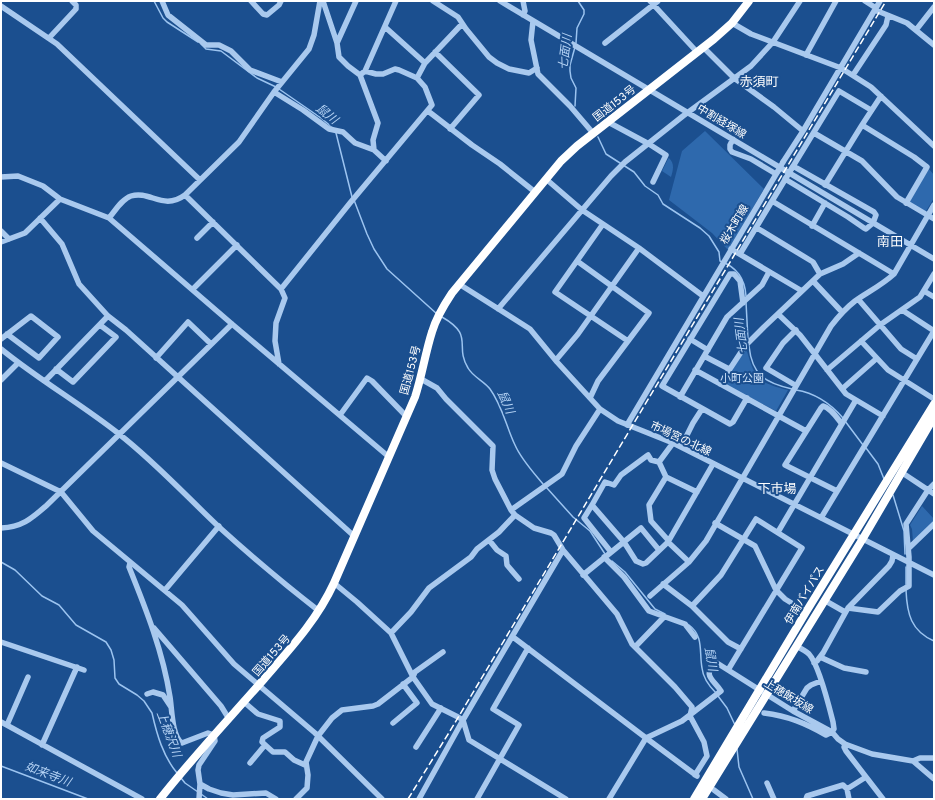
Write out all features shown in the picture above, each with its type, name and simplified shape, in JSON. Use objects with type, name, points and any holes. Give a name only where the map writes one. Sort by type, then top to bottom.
[{"type":"highway","name":"国道153号","points":[[160,799],[186,767],[298,641],[318,611],[334,583],[407,417],[421,379],[430,339],[436,321],[459,284],[560,161],[732,22],[748,1]]},
{"type":"highway","name":"伊南バイパス","points":[[694,799],[743,726],[806,612],[934,404]]},
{"type":"highway","name":"伊南バイパス","points":[[763,692],[796,646],[862,540],[934,417]]},
{"type":"highway","name":"伊南バイパス","points":[[702,799],[726,752]]},
{"type":"street","points":[[49,38],[76,9],[76,5],[72,1]]},
{"type":"street","points":[[162,1],[168,15],[206,45],[219,44],[231,51],[250,70],[278,88],[331,129],[343,132],[355,143],[374,150],[386,161]]},
{"type":"street","points":[[251,1],[263,14],[267,15],[279,5],[281,1]]},
{"type":"street","points":[[109,218],[118,206],[130,196],[142,196],[170,202],[178,200],[239,142],[278,88],[309,49],[314,35],[321,1]]},
{"type":"street","points":[[281,289],[350,203],[432,105],[425,88],[417,78],[395,69],[383,74],[363,73],[348,66],[341,60],[321,1]]},
{"type":"street","points":[[336,44],[356,1]]},
{"type":"street","points":[[374,150],[373,140],[378,123],[363,73],[396,1]]},
{"type":"street","points":[[433,1],[458,17],[489,57],[502,66],[529,73],[537,68]]},
{"type":"street","name":"中割経塚線","points":[[500,1],[934,259]]},
{"type":"street","points":[[523,1],[525,10],[523,15]]},
{"type":"street","points":[[605,43],[652,3],[658,1]]},
{"type":"street","points":[[498,309],[611,176],[623,164],[688,112],[751,66],[773,42],[800,1]]},
{"type":"street","points":[[806,55],[836,1]]},
{"type":"street","points":[[865,1],[875,9],[888,16],[906,22],[934,45]]},
{"type":"street","name":"桜木町線","points":[[627,425],[880,1]]},
{"type":"street","points":[[652,3],[700,49],[734,78],[774,107],[803,131]]},
{"type":"street","points":[[1,6],[57,44],[200,180]]},
{"type":"street","points":[[916,30],[934,7]]},
{"type":"street","points":[[853,75],[886,24],[888,16]]},
{"type":"street","points":[[533,21],[531,40],[540,78],[570,106],[593,133]]},
{"type":"street","points":[[732,22],[751,34],[841,68],[853,75],[871,87],[934,144]]},
{"type":"street","points":[[417,78],[425,63],[462,24]]},
{"type":"street","points":[[385,27],[425,63]]},
{"type":"street","points":[[435,52],[479,95],[450,129]]},
{"type":"street","points":[[740,254],[839,91],[871,110]]},
{"type":"street","points":[[825,185],[881,96]]},
{"type":"street","points":[[428,111],[450,129],[500,164],[534,192]]},
{"type":"street","points":[[608,122],[666,155],[652,182]]},
{"type":"street","points":[[862,125],[914,157],[927,167],[906,202]]},
{"type":"street","points":[[814,133],[862,161],[898,197],[934,219]]},
{"type":"street","points":[[733,139],[730,145],[732,152],[751,159],[777,172]]},
{"type":"street","points":[[786,178],[864,228],[866,229],[873,223],[876,215],[874,212],[793,167]]},
{"type":"street","points":[[1,177],[18,176],[43,186],[60,199],[109,218],[389,457]]},
{"type":"street","points":[[546,178],[582,210],[639,248],[703,296]]},
{"type":"street","points":[[185,195],[281,289],[285,298],[276,323],[275,341],[279,364]]},
{"type":"street","points":[[1,242],[25,233],[60,199]]},
{"type":"street","points":[[772,202],[894,274]]},
{"type":"street","points":[[812,226],[825,203]]},
{"type":"street","points":[[650,596],[689,562],[706,541],[741,478],[831,326],[842,312],[858,299],[884,283],[894,274],[934,205]]},
{"type":"street","points":[[40,218],[62,244],[79,284],[108,316],[354,536]]},
{"type":"street","points":[[197,238],[213,222]]},
{"type":"street","points":[[603,224],[555,292],[628,341]]},
{"type":"street","points":[[757,228],[813,262],[820,274]]},
{"type":"street","points":[[1,231],[9,240]]},
{"type":"street","points":[[193,289],[237,245]]},
{"type":"street","points":[[556,360],[578,334],[639,248]]},
{"type":"street","points":[[731,249],[802,291]]},
{"type":"street","points":[[720,384],[751,339],[820,274],[844,264],[859,253]]},
{"type":"street","points":[[577,261],[649,312],[598,381],[590,398]]},
{"type":"street","points":[[680,397],[727,317],[762,285],[769,272]]},
{"type":"street","points":[[743,302],[740,281],[734,274],[730,274],[662,386],[730,424],[733,422],[747,398]]},
{"type":"street","points":[[827,370],[880,325],[920,297],[934,274]]},
{"type":"street","points":[[813,281],[842,312]]},
{"type":"street","name":"市場宮の北線","points":[[459,284],[530,329],[600,409],[618,421],[673,443],[795,504],[862,540],[934,575]]},
{"type":"street","points":[[924,291],[934,297]]},
{"type":"street","points":[[858,299],[901,349],[917,359]]},
{"type":"street","points":[[821,518],[934,331],[902,310]]},
{"type":"street","points":[[778,314],[796,330],[842,389],[856,400],[883,416]]},
{"type":"street","points":[[1,339],[7,334],[31,316],[58,337],[39,358],[7,334]]},
{"type":"street","points":[[44,381],[108,316]]},
{"type":"street","points":[[156,358],[188,322],[211,344]]},
{"type":"street","points":[[1,528],[12,527],[27,522],[46,506],[232,324]]},
{"type":"street","points":[[56,369],[73,382],[116,337],[100,325]]},
{"type":"street","points":[[794,388],[766,368],[783,343],[796,330]]},
{"type":"street","points":[[690,339],[708,350]]},
{"type":"street","points":[[861,341],[876,359],[888,370],[934,399]]},
{"type":"street","points":[[1,349],[18,363],[119,434],[272,574],[318,611]]},
{"type":"street","points":[[704,356],[729,369]]},
{"type":"street","points":[[842,389],[876,359]]},
{"type":"street","points":[[1,380],[18,363]]},
{"type":"street","points":[[696,370],[806,431]]},
{"type":"street","points":[[340,415],[367,378],[372,381],[407,417]]},
{"type":"street","points":[[421,379],[437,388],[493,446],[492,470],[495,479],[515,515],[534,528],[554,535],[563,550],[617,614],[632,644],[692,708],[690,716],[682,722],[646,738],[609,799]]},
{"type":"street","points":[[778,532],[856,400]]},
{"type":"street","points":[[837,491],[785,465],[823,406],[843,422]]},
{"type":"street","points":[[511,510],[562,474],[576,446],[600,409]]},
{"type":"street","points":[[681,447],[702,409]]},
{"type":"street","points":[[659,462],[673,443]]},
{"type":"street","points":[[610,553],[584,518],[605,482],[614,485],[621,474],[648,455],[651,460],[659,462]]},
{"type":"street","points":[[659,462],[666,477],[697,492]]},
{"type":"street","points":[[1,463],[60,492],[93,531],[182,605],[234,664],[318,736],[382,799]]},
{"type":"street","points":[[592,505],[624,542],[636,561],[646,564],[668,541],[713,464]]},
{"type":"street","points":[[901,472],[934,494]]},
{"type":"street","points":[[666,477],[649,504],[652,521],[668,541],[689,562]]},
{"type":"street","points":[[824,600],[847,610],[878,612],[906,588],[908,548],[906,524],[928,490],[934,484]]},
{"type":"street","points":[[391,633],[411,612],[429,588],[471,557],[478,549],[499,532],[515,515]]},
{"type":"street","points":[[692,606],[721,575],[756,519],[802,548],[728,670]]},
{"type":"street","points":[[715,523],[755,546],[776,590],[785,599],[806,612]]},
{"type":"street","points":[[908,548],[934,524]]},
{"type":"street","points":[[165,590],[219,526]]},
{"type":"street","points":[[583,575],[641,528],[659,550]]},
{"type":"street","points":[[489,540],[497,550],[506,556],[507,565],[519,579]]},
{"type":"street","points":[[419,799],[463,720],[563,550]]},
{"type":"street","points":[[814,663],[820,657],[847,610],[889,566],[893,555]]},
{"type":"street","points":[[604,557],[624,577],[649,611],[684,624],[695,637]]},
{"type":"street","points":[[130,563],[129,567],[152,626],[165,672],[172,707],[175,734],[179,742],[185,743],[208,733],[214,735],[215,741],[199,765],[198,770],[200,786],[198,797]]},
{"type":"street","points":[[334,583],[391,633],[413,677],[432,704],[458,716],[463,720],[469,740],[566,799]]},
{"type":"street","points":[[663,584],[692,606],[728,642],[741,649]]},
{"type":"street","points":[[635,647],[664,617]]},
{"type":"street","points":[[152,626],[221,706],[228,719]]},
{"type":"street","points":[[513,636],[697,776],[707,756],[704,742],[690,716]]},
{"type":"street","points":[[1,642],[84,670]]},
{"type":"street","points":[[764,713],[806,724],[826,735],[834,729],[821,681],[814,663],[809,654],[796,646]]},
{"type":"street","points":[[477,799],[519,725],[493,709],[528,648]]},
{"type":"street","points":[[296,799],[306,788],[308,775],[305,765],[318,736],[332,718],[342,710],[378,704],[413,677],[416,672],[443,652]]},
{"type":"street","points":[[820,657],[844,668],[866,672]]},
{"type":"street","name":"上穂飯坂線","points":[[690,716],[722,691],[715,684],[709,673],[712,660],[793,711],[832,732],[845,744],[872,754],[913,761]]},
{"type":"street","points":[[42,744],[77,667]]},
{"type":"street","points":[[7,725],[28,678]]},
{"type":"street","points":[[793,711],[807,688],[821,681]]},
{"type":"street","points":[[393,723],[417,702],[404,684]]},
{"type":"street","points":[[147,694],[153,692],[163,695],[170,707],[172,707]]},
{"type":"street","points":[[244,702],[258,714],[280,721],[280,727],[263,738],[262,742],[274,752],[285,752],[294,760],[305,765]]},
{"type":"street","points":[[416,747],[441,708]]},
{"type":"street","points":[[1,722],[142,799]]},
{"type":"street","points":[[845,744],[844,747],[846,751],[883,799]]},
{"type":"street","points":[[250,763],[265,745]]},
{"type":"street","points":[[934,758],[920,758],[913,761],[934,779]]},
{"type":"street","points":[[847,789],[866,777]]},
{"type":"street","points":[[767,783],[774,799]]},
{"type":"street","points":[[806,799],[807,796],[844,785],[847,789],[849,799]]},
{"type":"street","points":[[200,786],[221,793],[233,795],[263,793],[276,799]]},
{"type":"street","points":[[714,790],[726,799]]},
{"type":"green space","points":[[705,131],[764,189],[728,250],[712,233],[669,200],[682,151]]},
{"type":"green space","points":[[669,158],[673,165],[671,177],[662,171]]},
{"type":"green space","points":[[929,169],[934,175],[934,198],[926,211],[924,211],[909,201]]},
{"type":"green space","name":"小町公園","points":[[746,348],[752,366],[758,377],[769,384],[788,390],[776,411],[724,384],[723,381]]},
{"type":"green space","points":[[922,506],[934,519],[934,521],[913,542],[912,529],[910,525]]},
{"type":"waterway","name":"鼠川","points":[[154,1],[163,18],[167,22],[198,42]]},
{"type":"waterway","name":"七面川","points":[[576,43],[577,28],[584,14],[584,10],[578,1]]},
{"type":"waterway","name":"鼠川","points":[[201,44],[206,49],[221,51],[257,78],[276,87]]},
{"type":"waterway","name":"七面川","points":[[575,47],[570,65],[570,71],[571,78],[576,88],[575,106]]},
{"type":"waterway","name":"鼠川","points":[[279,89],[333,128]]},
{"type":"waterway","name":"鼠川","points":[[336,133],[352,197]]},
{"type":"waterway","name":"七面川","points":[[598,137],[606,154],[634,172],[645,186],[658,195],[663,204],[700,228],[709,236],[719,252],[720,261],[731,267],[739,274],[744,284],[746,296]]},
{"type":"waterway","name":"鼠川","points":[[354,200],[374,249],[387,269],[437,314]]},
{"type":"waterway","name":"七面川","points":[[746,302],[748,340]]},
{"type":"waterway","name":"鼠川","points":[[442,317],[458,330],[461,335],[464,360],[468,368],[488,386],[494,395],[520,455],[543,484]]},
{"type":"waterway","name":"七面川","points":[[749,346],[753,364],[757,371],[774,384],[792,389]]},
{"type":"waterway","name":"七面川","points":[[796,390],[816,396],[833,408],[843,418]]},
{"type":"waterway","name":"七面川","points":[[845,421],[863,445]]},
{"type":"waterway","name":"七面川","points":[[866,448],[878,464],[884,479]]},
{"type":"waterway","name":"鼠川","points":[[546,487],[573,517],[590,531],[605,554]]},
{"type":"waterway","name":"七面川","points":[[893,495],[904,531],[905,554]]},
{"type":"waterway","name":"鼠川","points":[[612,561],[625,572],[655,609],[665,614]]},
{"type":"waterway","name":"上穂沢川","points":[[1,562],[15,570],[42,596],[59,605],[76,625],[106,642],[111,650],[114,660],[115,678],[119,684],[144,701],[152,713],[161,745],[168,760],[177,773]]},
{"type":"waterway","name":"七面川","points":[[906,567],[906,585]]},
{"type":"waterway","name":"七面川","points":[[906,590],[909,614],[915,627],[926,637],[934,641]]},
{"type":"waterway","name":"鼠川","points":[[689,625],[694,629],[699,639],[701,662],[705,678],[716,693]]},
{"type":"waterway","name":"鼠川","points":[[718,696],[727,708],[735,725]]},
{"type":"waterway","name":"鼠川","points":[[737,749],[739,767],[753,799]]},
{"type":"waterway","name":"如来寺川","points":[[1,766],[88,799]]},
{"type":"waterway","name":"上穂沢川","points":[[181,778],[185,783],[198,792]]},
{"type":"waterway","name":"上穂沢川","points":[[201,794],[208,799]]},
{"type":"railway","points":[[408,799],[886,1]]},
{"type":"district","name":"赤須町","points":[[759,81]]},
{"type":"district","name":"南田","points":[[890,241]]},
{"type":"district","name":"下市場","points":[[777,488]]}]
